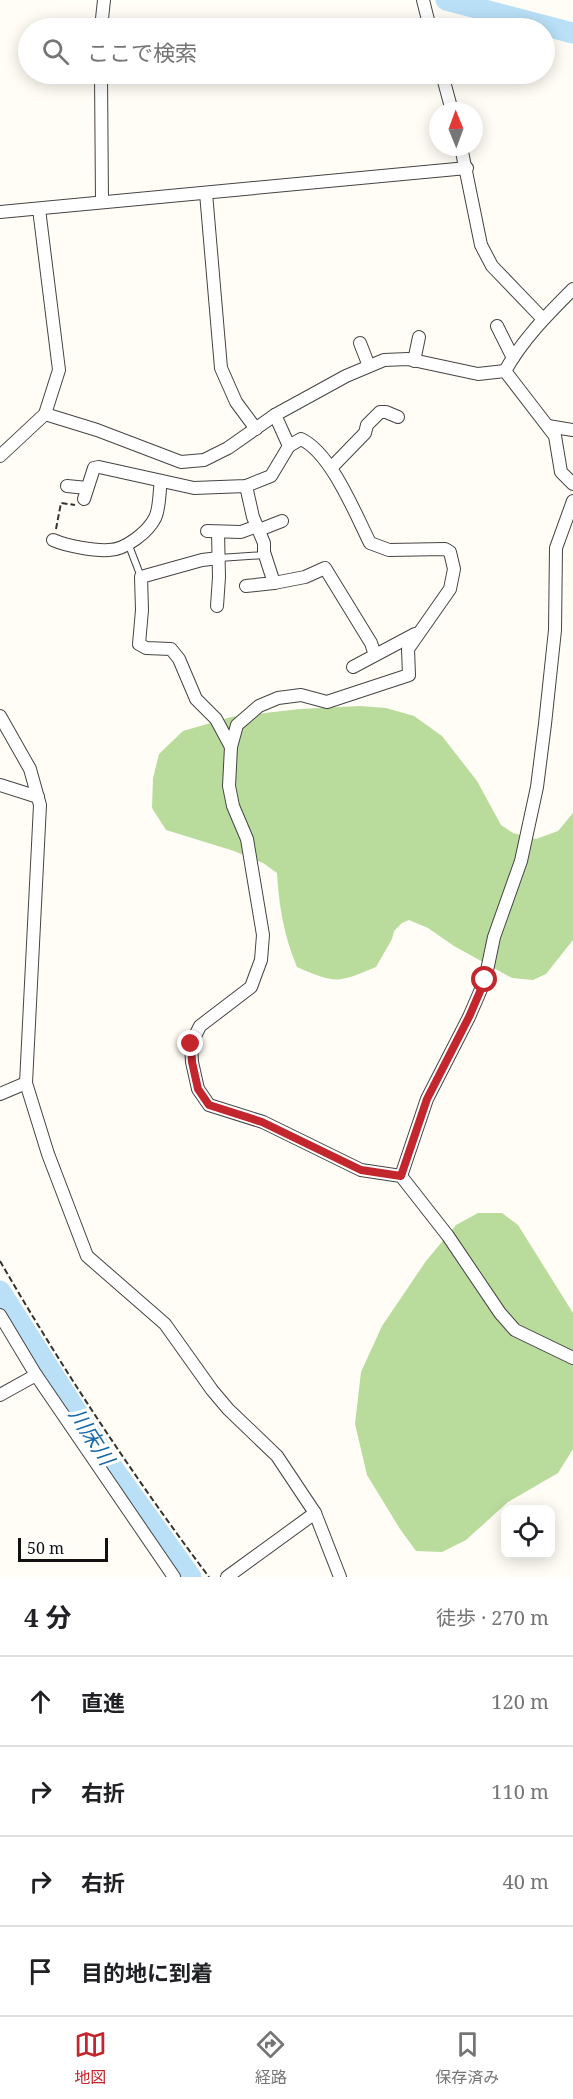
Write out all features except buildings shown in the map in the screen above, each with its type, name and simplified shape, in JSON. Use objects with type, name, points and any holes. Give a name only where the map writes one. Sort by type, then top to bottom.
[{"type":"street","points":[[102,18],[104,0]]},
{"type":"street","points":[[424,3],[428,18]]},
{"type":"street","points":[[101,84],[102,202]]},
{"type":"street","points":[[445,84],[450,102]]},
{"type":"street","points":[[464,156],[481,245],[486,256],[492,266],[543,320]]},
{"type":"street","points":[[0,212],[467,168]]},
{"type":"street","points":[[206,193],[221,368],[236,402],[256,429]]},
{"type":"street","points":[[0,456],[45,414],[59,370],[39,208]]},
{"type":"street","points":[[506,371],[513,358],[543,320],[573,289]]},
{"type":"street","points":[[497,326],[513,358]]},
{"type":"street","points":[[414,361],[419,337]]},
{"type":"street","points":[[360,343],[369,366]]},
{"type":"street","points":[[45,414],[97,430],[182,462],[204,460],[228,448],[275,415],[346,376],[384,360],[414,361],[478,374],[506,371]]},
{"type":"street","points":[[506,371],[555,436],[561,472],[573,483]]},
{"type":"street","points":[[331,468],[365,433],[367,425],[380,412],[398,417]]},
{"type":"street","points":[[275,415],[289,446]]},
{"type":"street","points":[[548,426],[573,430]]},
{"type":"street","points":[[67,486],[86,494],[94,468],[99,466],[194,488],[246,486],[271,476],[289,446],[301,439],[309,442],[331,468],[370,543],[389,550],[446,549],[450,552],[454,569],[450,589],[408,649],[409,675],[327,702],[301,695],[278,698],[259,706],[237,725],[231,747],[229,786],[233,806],[247,839],[263,934],[261,960],[251,987],[200,1026],[191,1044],[192,1062],[198,1089],[209,1105],[262,1122],[361,1170],[401,1176],[448,1236],[500,1313],[515,1330],[573,1358]]},
{"type":"street","points":[[53,540],[62,544],[110,550],[122,547],[144,532],[156,517],[161,480]]},
{"type":"street","points":[[246,486],[264,543],[264,555],[274,583]]},
{"type":"street","points":[[401,1176],[427,1099],[469,1017],[485,980],[494,937],[521,861],[537,787],[548,701],[555,630],[556,548],[573,501]]},
{"type":"street","points":[[217,606],[219,558],[213,531],[241,532],[282,521]]},
{"type":"street","points":[[219,558],[202,560],[141,576],[142,610],[139,644],[146,648],[171,649],[179,659],[196,699],[216,719],[231,747]]},
{"type":"street","points":[[246,586],[305,578],[325,568],[375,655]]},
{"type":"street","points":[[353,667],[420,632]]},
{"type":"street","points":[[0,716],[30,769],[40,805],[26,1083],[48,1154],[87,1256],[165,1324],[228,1409],[277,1456],[315,1513],[340,1577]]},
{"type":"street","points":[[0,785],[38,797]]},
{"type":"street","points":[[0,1094],[26,1083]]},
{"type":"street","points":[[0,1315],[36,1375],[174,1577]]},
{"type":"street","points":[[0,1395],[36,1375]]},
{"type":"street","points":[[227,1577],[315,1513]]},
{"type":"lane","points":[[128,543],[141,576]]},
{"type":"lane","points":[[219,558],[264,555]]},
{"type":"path","points":[[53,540],[62,503],[80,505],[86,494]]},
{"type":"path","points":[[0,1261],[30,1313],[124,1457],[208,1577]]},
{"type":"green space","points":[[360,706],[386,708],[414,716],[442,736],[477,781],[501,825],[513,833],[536,839],[558,831],[573,813],[573,940],[546,974],[533,980],[512,978],[454,946],[428,928],[409,920],[394,931],[376,967],[345,979],[329,979],[310,973],[297,967],[285,933],[277,873],[263,863],[234,851],[166,830],[152,808],[153,778],[159,754],[183,731],[231,717],[300,709]]},
{"type":"green space","points":[[478,1213],[502,1213],[518,1225],[573,1313],[573,1449],[558,1473],[505,1505],[501,1505],[501,1508],[466,1540],[442,1552],[416,1551],[367,1475],[355,1424],[361,1372],[382,1326],[426,1261],[456,1225]]},
{"type":"waterway","points":[[446,0],[515,18]]},
{"type":"waterway","points":[[555,28],[573,33]]},
{"type":"waterway","name":"川床川","points":[[0,1291],[108,1461],[191,1577]]},
{"type":"route","points":[[191,1044],[198,1089],[209,1105],[262,1122],[361,1170],[401,1176],[427,1099],[469,1017],[485,980]]}]
